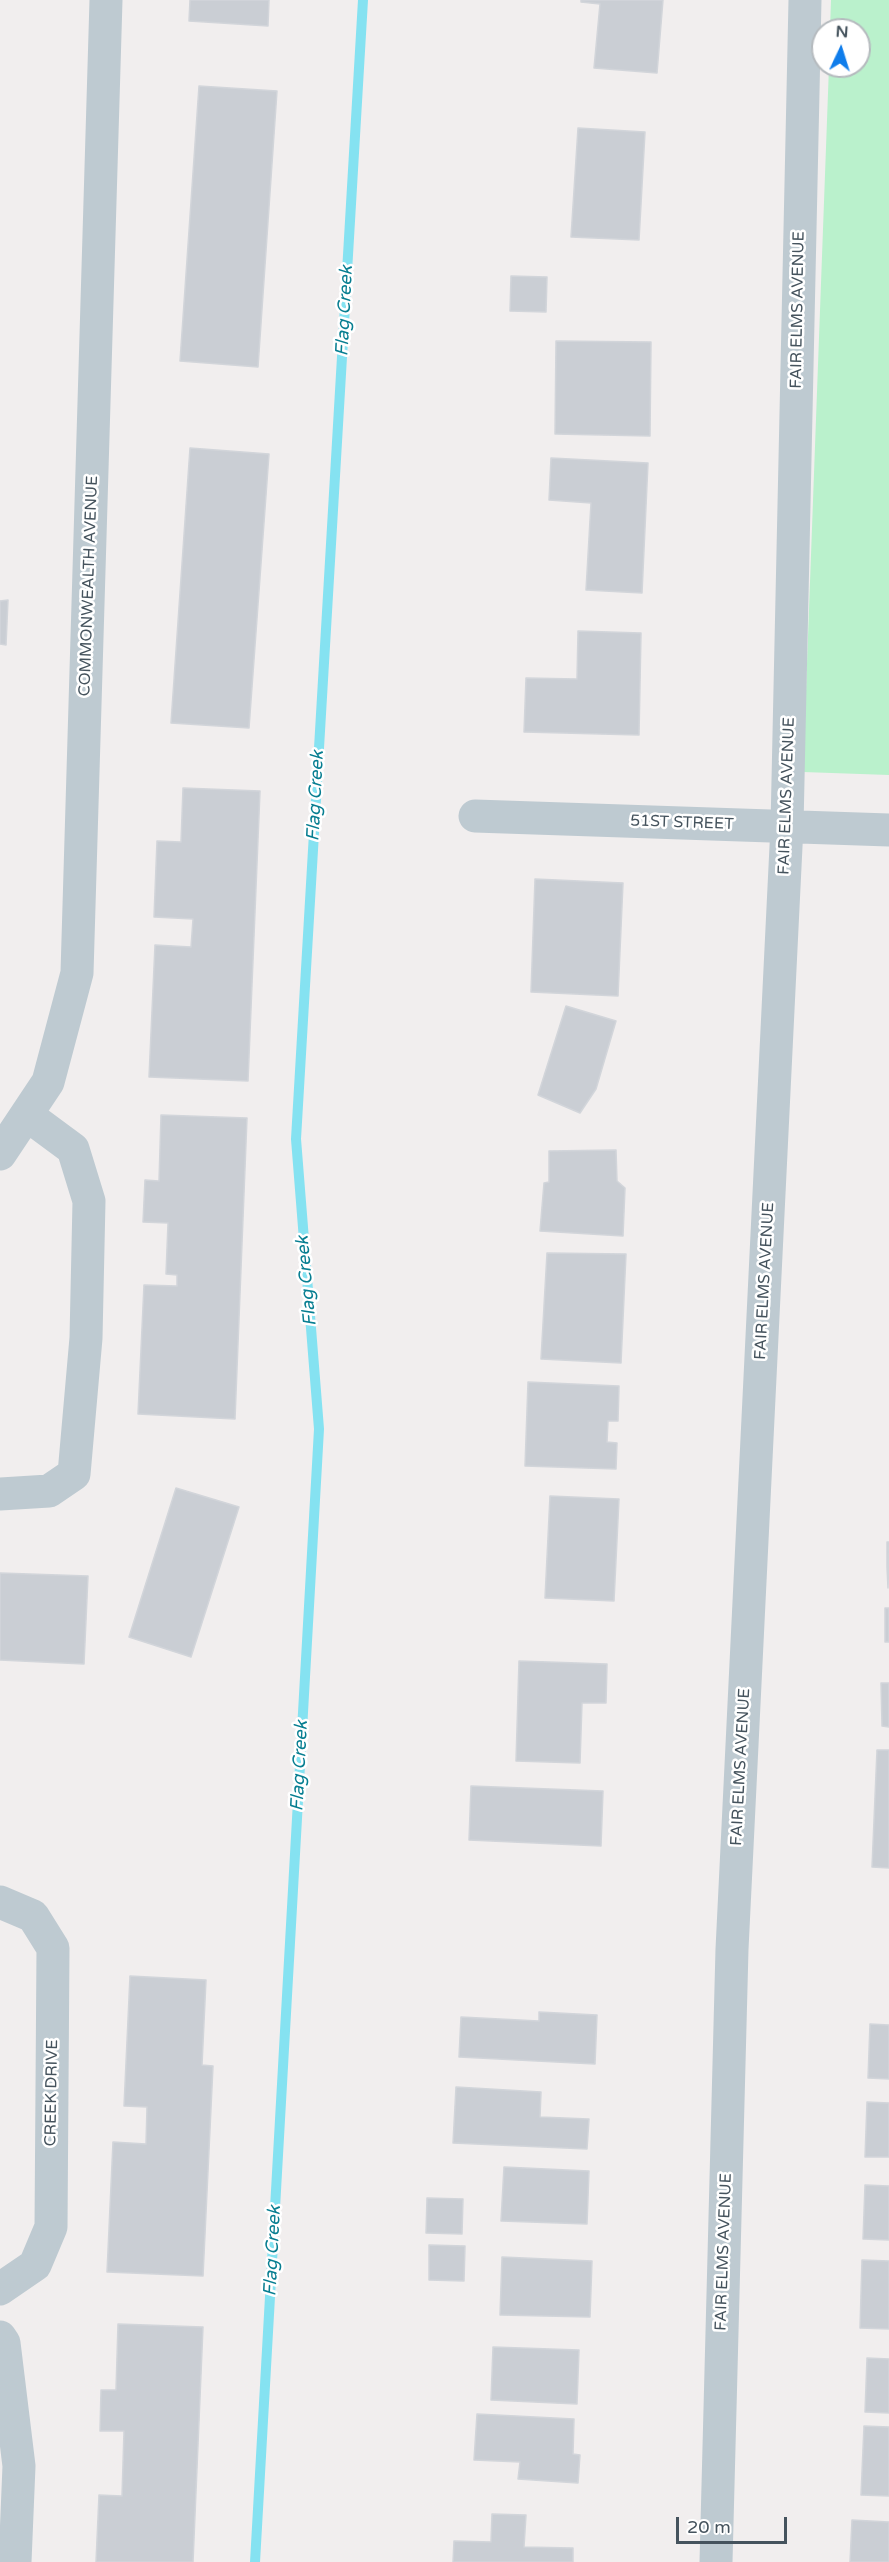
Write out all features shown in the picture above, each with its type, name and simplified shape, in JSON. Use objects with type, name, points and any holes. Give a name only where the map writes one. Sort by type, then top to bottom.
[{"type":"street","name":"COMMONWEALTH AVENUE","points":[[0,1154],[48,1082],[77,973],[106,0]]},
{"type":"street","name":"FAIR ELMS AVENUE","points":[[716,2562],[732,1949],[787,826],[805,0]]},
{"type":"street","name":"51ST STREET","points":[[475,816],[889,830]]},
{"type":"street","points":[[0,1494],[49,1491],[74,1474],[86,1338],[88,1201],[73,1149],[27,1114]]},
{"type":"street","name":"CREEK DRIVE","points":[[0,1902],[33,1916],[53,1948],[51,2227],[35,2265],[0,2289]]},
{"type":"street","points":[[0,2337],[4,2343],[19,2466],[15,2562]]},
{"type":"green space","points":[[831,0],[889,0],[889,775],[803,772],[829,78],[871,78],[871,18],[830,18]]},
{"type":"building","points":[[190,0],[269,0],[268,26],[189,21]]},
{"type":"building","points":[[581,0],[663,0],[657,73],[594,68],[600,4],[581,2]]},
{"type":"building","points":[[199,86],[277,91],[258,367],[180,361]]},
{"type":"building","points":[[578,128],[645,132],[639,240],[571,237]]},
{"type":"building","points":[[511,276],[547,277],[546,312],[510,311]]},
{"type":"building","points":[[556,341],[651,342],[650,436],[555,434]]},
{"type":"building","points":[[190,448],[269,454],[249,728],[171,723]]},
{"type":"building","points":[[551,458],[648,463],[642,593],[586,590],[591,503],[549,500]]},
{"type":"building","points":[[8,600],[6,645],[0,644],[0,601]]},
{"type":"building","points":[[578,631],[641,633],[639,735],[524,732],[526,678],[577,679]]},
{"type":"building","points":[[183,788],[260,791],[248,1081],[149,1077],[155,945],[191,947],[193,919],[154,917],[157,841],[181,842]]},
{"type":"building","points":[[535,879],[623,883],[618,996],[531,992]]},
{"type":"building","points":[[566,1006],[616,1021],[596,1089],[580,1113],[538,1095]]},
{"type":"building","points":[[161,1115],[247,1118],[235,1419],[138,1414],[144,1285],[177,1286],[177,1275],[166,1274],[168,1223],[143,1222],[145,1180],[159,1181]]},
{"type":"building","points":[[616,1150],[617,1181],[625,1188],[623,1236],[540,1231],[544,1183],[549,1182],[549,1151]]},
{"type":"building","points":[[547,1253],[626,1254],[621,1363],[541,1359]]},
{"type":"building","points":[[528,1382],[619,1386],[618,1421],[608,1421],[607,1442],[617,1443],[616,1469],[525,1466]]},
{"type":"building","points":[[176,1488],[239,1507],[191,1657],[129,1637]]},
{"type":"building","points":[[550,1496],[619,1499],[614,1601],[545,1598]]},
{"type":"building","points":[[887,1542],[889,1542],[888,1588],[887,1567]]},
{"type":"building","points":[[0,1573],[88,1576],[84,1664],[0,1660]]},
{"type":"building","points":[[885,1608],[889,1608],[889,1642],[885,1642]]},
{"type":"building","points":[[519,1661],[607,1664],[606,1703],[582,1703],[580,1763],[516,1761]]},
{"type":"building","points":[[881,1683],[889,1683],[889,1727],[882,1726]]},
{"type":"building","points":[[877,1750],[889,1750],[889,1868],[872,1867]]},
{"type":"building","points":[[471,1786],[603,1791],[601,1846],[469,1840]]},
{"type":"building","points":[[130,1976],[206,1980],[202,2065],[213,2066],[203,2276],[107,2272],[113,2142],[146,2144],[147,2107],[124,2106]]},
{"type":"building","points":[[539,2012],[597,2015],[595,2064],[459,2057],[461,2017],[539,2021]]},
{"type":"building","points":[[870,2024],[889,2025],[889,2079],[868,2078]]},
{"type":"building","points":[[456,2087],[541,2092],[540,2117],[589,2119],[587,2149],[453,2143]]},
{"type":"building","points":[[867,2102],[889,2103],[889,2157],[865,2157]]},
{"type":"building","points":[[504,2167],[589,2171],[587,2224],[501,2221]]},
{"type":"building","points":[[865,2185],[889,2186],[889,2240],[863,2239]]},
{"type":"building","points":[[427,2198],[463,2199],[462,2234],[426,2233]]},
{"type":"building","points":[[429,2245],[465,2246],[464,2281],[429,2280]]},
{"type":"building","points":[[502,2257],[592,2261],[590,2317],[500,2315]]},
{"type":"building","points":[[862,2260],[889,2261],[889,2329],[860,2328]]},
{"type":"building","points":[[118,2324],[203,2327],[193,2562],[96,2562],[99,2495],[122,2496],[124,2431],[100,2431],[101,2390],[116,2390]]},
{"type":"building","points":[[493,2347],[579,2350],[577,2404],[491,2400]]},
{"type":"building","points":[[867,2358],[889,2359],[889,2413],[865,2412]]},
{"type":"building","points":[[477,2414],[574,2419],[573,2454],[580,2455],[578,2483],[518,2479],[520,2462],[474,2460]]},
{"type":"building","points":[[864,2426],[889,2427],[889,2496],[861,2495]]},
{"type":"building","points":[[492,2514],[526,2515],[524,2547],[573,2548],[573,2562],[453,2562],[454,2541],[491,2542]]},
{"type":"building","points":[[852,2520],[889,2522],[889,2562],[850,2562]]},
{"type":"waterway","name":"Flag Creek","points":[[255,2562],[319,1429],[296,1139],[363,0]]}]
